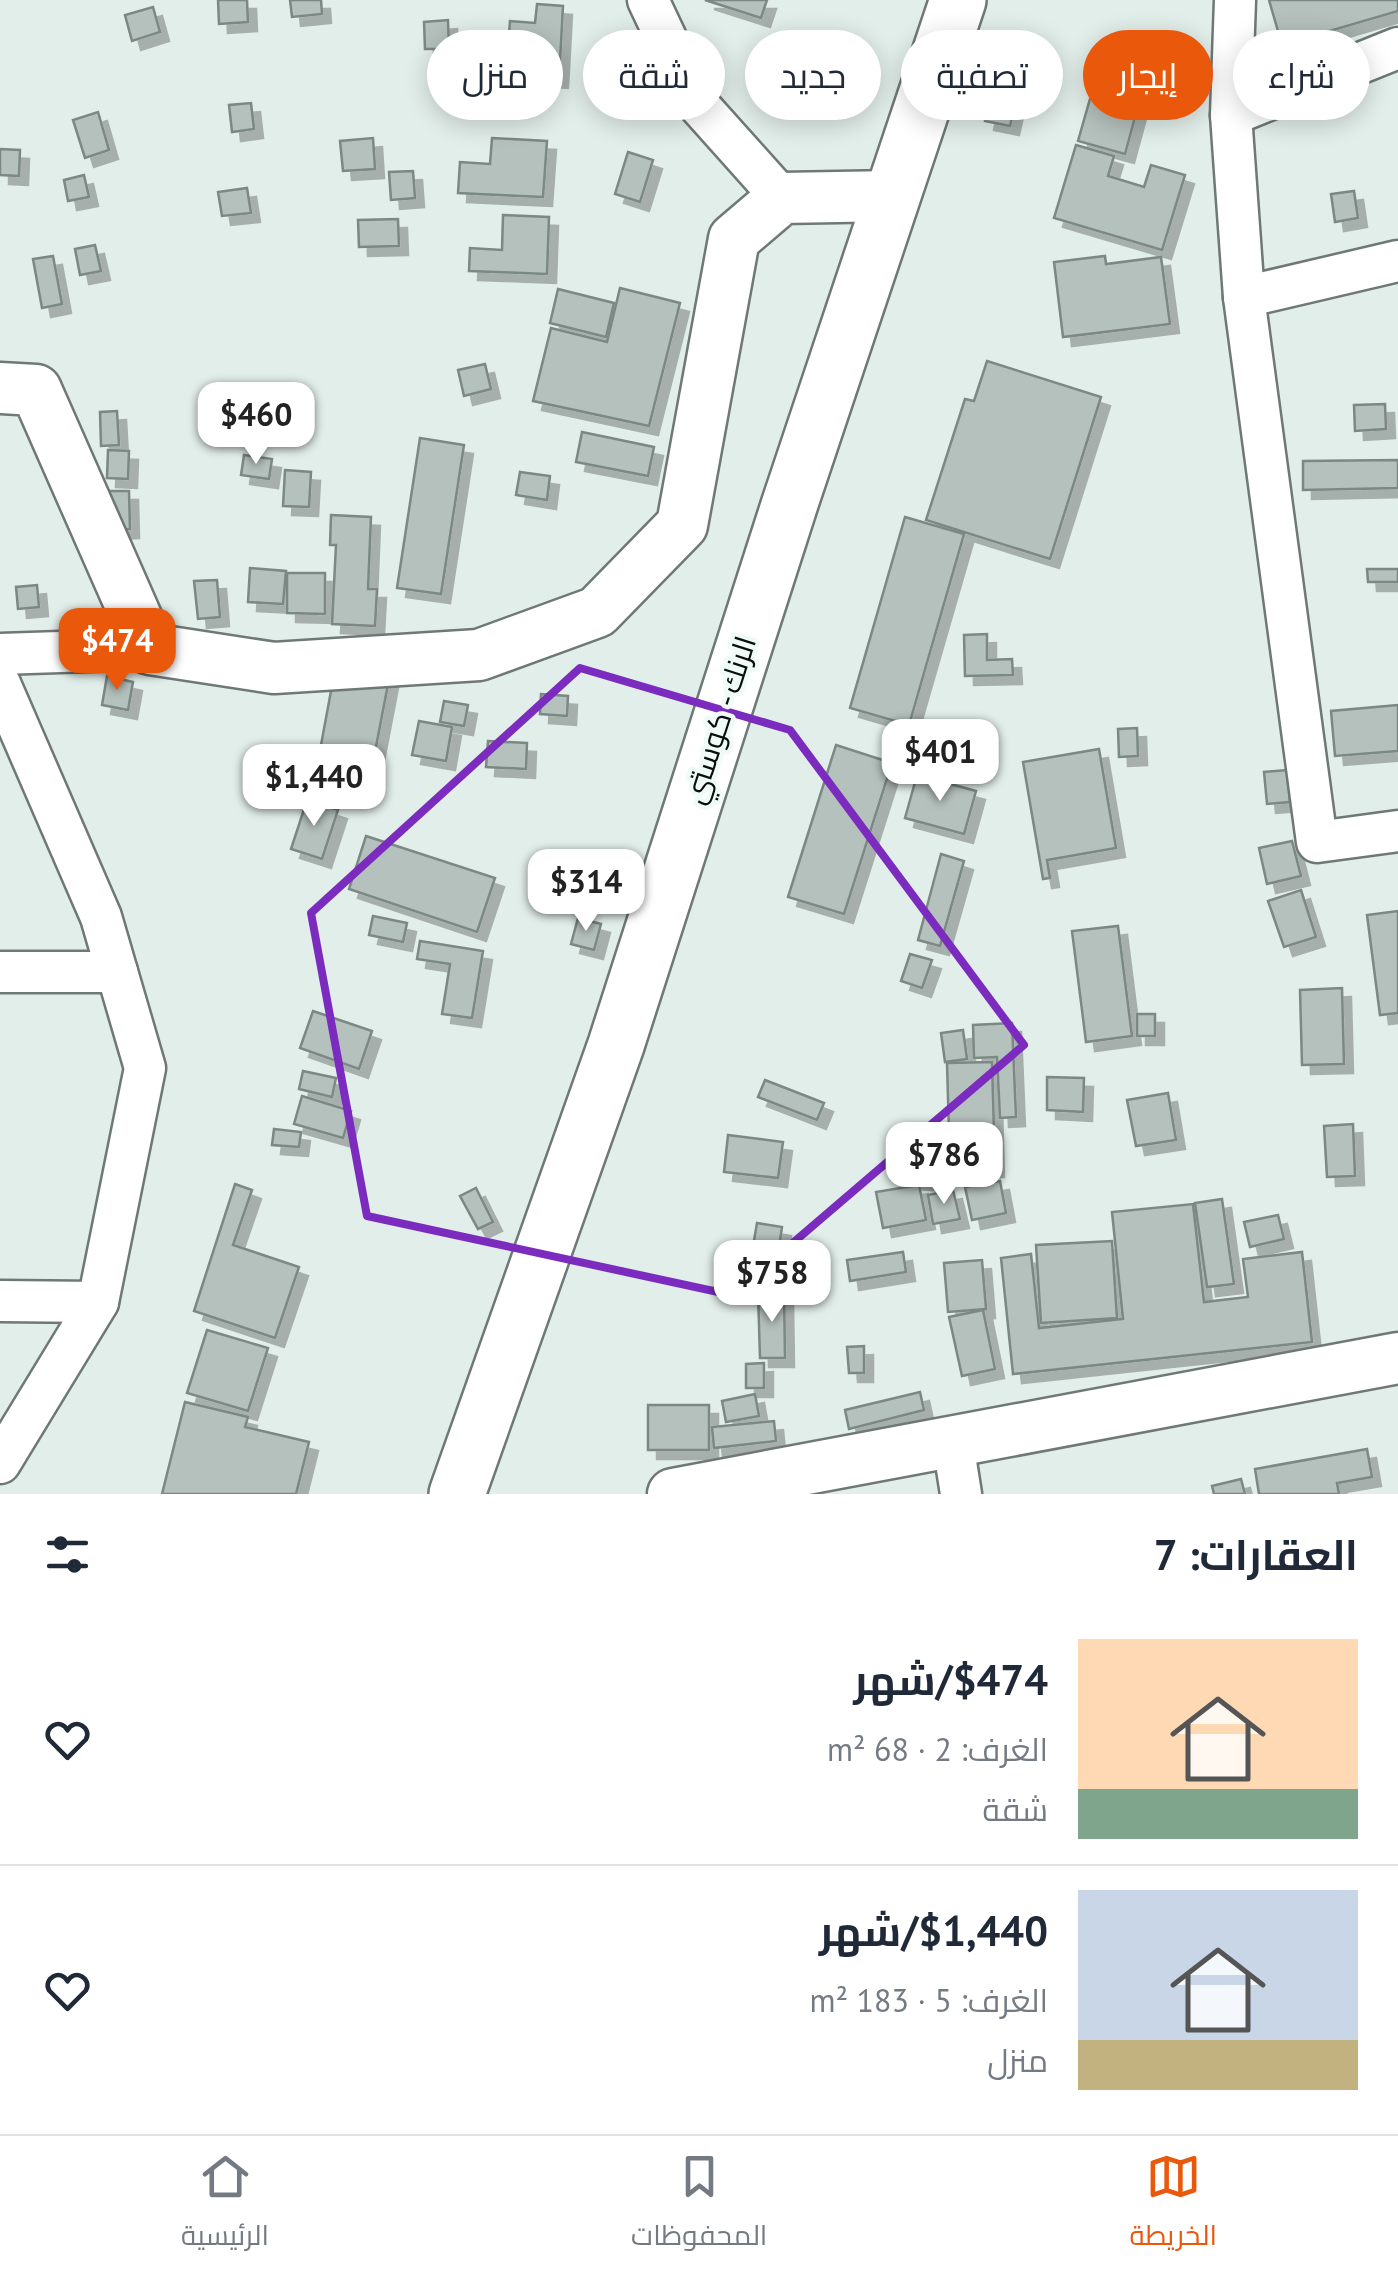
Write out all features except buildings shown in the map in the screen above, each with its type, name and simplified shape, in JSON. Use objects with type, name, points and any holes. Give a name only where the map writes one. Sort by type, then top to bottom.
[{"type":"main road","name":"الرنك - كوستي","points":[[457,1494],[616,1045],[958,0]]},
{"type":"street","points":[[648,0],[696,102],[782,198]]},
{"type":"street","points":[[1235,0],[1231,115],[1244,297],[1317,842],[1398,830]]},
{"type":"street","points":[[1231,115],[1398,48]]},
{"type":"street","points":[[0,654],[150,649],[274,668],[479,656],[597,612],[682,524],[734,239],[782,198],[893,196]]},
{"type":"street","points":[[1244,297],[1398,261]]},
{"type":"street","points":[[0,388],[36,390],[150,649]]},
{"type":"street","points":[[0,684],[101,917],[145,1068],[98,1302],[0,1462]]},
{"type":"street","points":[[0,972],[117,972]]},
{"type":"street","points":[[0,1302],[98,1302]]},
{"type":"street","points":[[673,1494],[1398,1358]]},
{"type":"street","points":[[952,1442],[961,1494]]},
{"type":"highlighted area","points":[[580,668],[790,730],[1024,1045],[732,1295],[367,1216],[311,913]]}]
